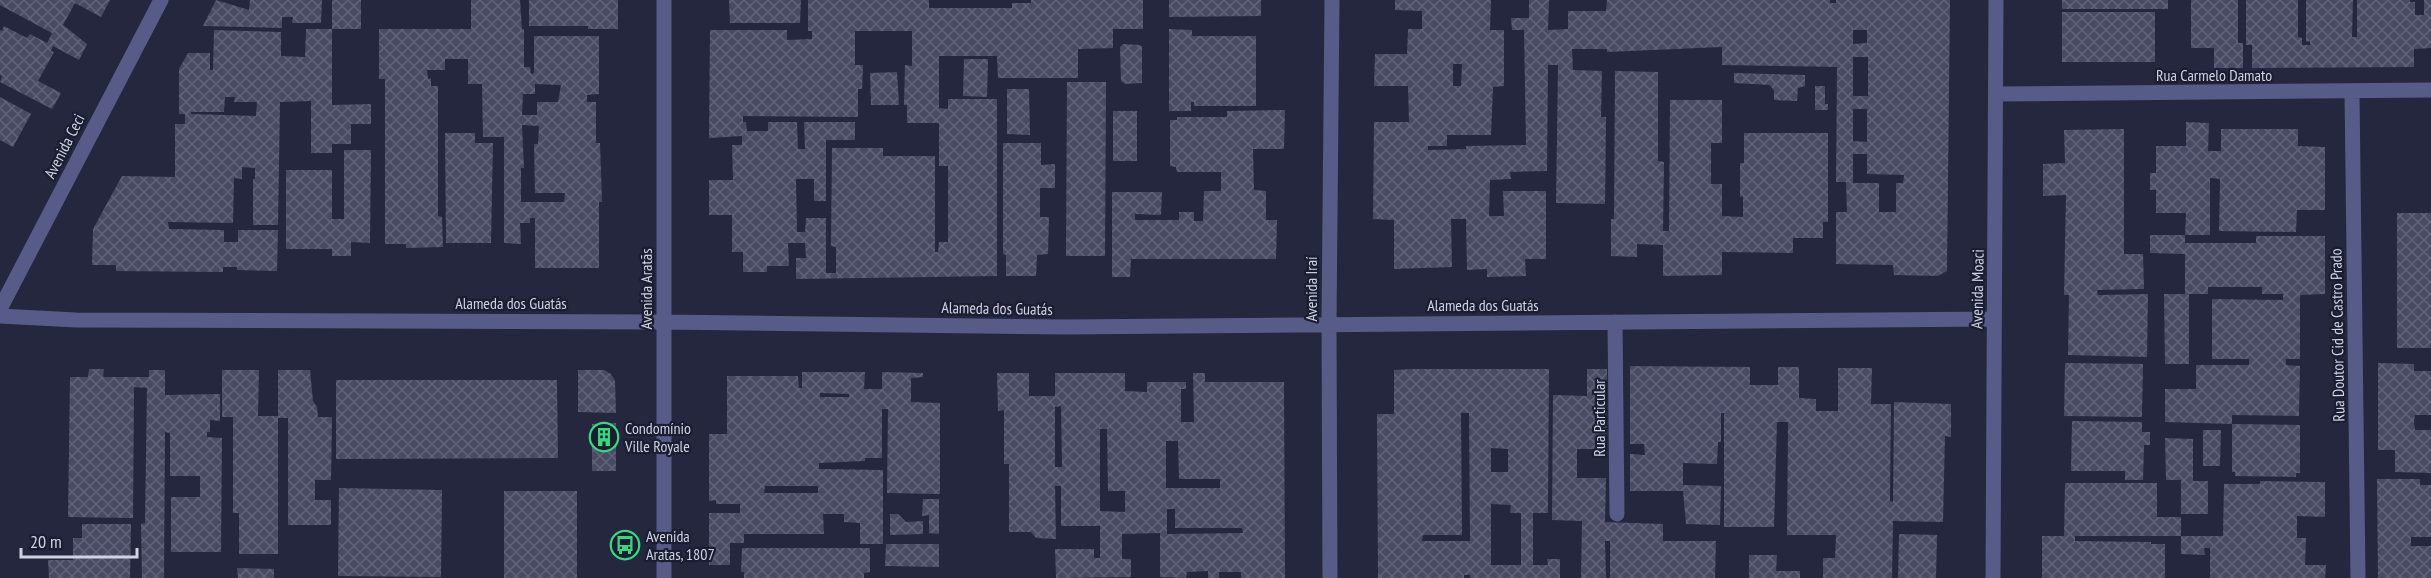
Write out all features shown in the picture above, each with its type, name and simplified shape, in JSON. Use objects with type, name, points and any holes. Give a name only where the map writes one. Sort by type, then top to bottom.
[{"type":"street","name":"Avenida Ceci","points":[[0,309],[161,0]]},
{"type":"street","name":"Avenida Aratãs","points":[[664,0],[664,578]]},
{"type":"street","name":"Avenida Iraí","points":[[1330,578],[1329,324],[1332,0]]},
{"type":"street","name":"Avenida Moaci","points":[[1993,578],[1996,0]]},
{"type":"street","name":"Rua Carmelo Damato","points":[[1997,94],[2431,90]]},
{"type":"street","name":"Rua Doutor Cid de Castro Prado","points":[[2352,92],[2358,578]]},
{"type":"street","name":"Alameda dos Guatás","points":[[0,316],[75,320],[664,322],[1065,327],[1994,319]]},
{"type":"street","name":"Rua Particular","points":[[1616,322],[1617,514]]},
{"type":"building","points":[[0,0],[110,0],[101,17],[75,3],[63,25],[87,44],[79,60],[53,46],[51,51],[54,52],[38,81],[61,93],[52,109],[0,82],[2,76],[0,75],[0,30],[2,31],[4,26],[27,38],[30,34],[47,43],[52,33],[0,5]]},
{"type":"building","points":[[216,0],[249,10],[250,0],[322,0],[321,23],[292,23],[293,17],[282,17],[282,28],[203,26]]},
{"type":"building","points":[[332,0],[361,0],[361,29],[332,29]]},
{"type":"building","points":[[471,0],[520,0],[522,30],[524,29],[524,67],[530,67],[531,74],[534,73],[534,36],[599,36],[599,94],[587,95],[587,102],[596,102],[596,143],[600,143],[602,202],[599,202],[599,268],[535,268],[535,218],[530,218],[530,223],[520,223],[521,244],[504,243],[504,137],[483,137],[482,84],[468,84],[468,59],[445,59],[445,70],[427,70],[428,79],[431,78],[431,86],[438,86],[438,216],[442,217],[443,247],[406,248],[406,244],[385,244],[385,79],[379,79],[379,29],[471,29]],"holes":[[[535,84],[561,85],[558,102],[537,102],[537,115],[522,115],[523,94],[535,94]],[[522,125],[539,126],[538,144],[534,144],[535,193],[565,193],[564,202],[521,202],[521,168],[524,168]]]},
{"type":"building","points":[[529,0],[618,0],[618,29],[588,29],[588,26],[529,26]]},
{"type":"building","points":[[729,0],[801,0],[800,23],[730,23]]},
{"type":"building","points":[[808,0],[929,0],[929,8],[1012,8],[1012,3],[1031,3],[1031,0],[1143,0],[1143,29],[1113,29],[1113,48],[1078,49],[1078,78],[998,78],[997,56],[939,56],[939,108],[948,109],[948,99],[997,99],[997,276],[796,279],[796,258],[806,258],[805,243],[788,243],[789,266],[767,266],[767,272],[743,272],[743,252],[732,252],[732,215],[709,215],[709,180],[733,180],[732,145],[742,145],[742,136],[709,138],[710,30],[787,30],[787,40],[812,39],[812,31],[808,31]],"holes":[[[855,31],[912,31],[912,66],[905,65],[904,105],[907,105],[907,123],[939,123],[939,166],[948,166],[948,242],[939,242],[938,252],[935,252],[935,156],[883,156],[883,148],[832,148],[831,246],[836,247],[836,273],[826,273],[826,218],[806,218],[805,232],[797,232],[796,179],[814,179],[814,201],[826,201],[826,140],[855,140],[855,122],[804,122],[805,149],[798,149],[797,122],[768,122],[768,131],[747,131],[743,116],[858,117],[858,89],[862,89],[863,65],[855,65]]]},
{"type":"building","points":[[1169,0],[1261,0],[1261,16],[1169,17]]},
{"type":"building","points":[[1395,0],[1491,0],[1490,30],[1504,30],[1504,86],[1493,87],[1491,135],[1447,135],[1447,146],[1428,146],[1428,150],[1466,149],[1466,146],[1526,145],[1524,30],[1512,30],[1511,18],[1529,18],[1529,0],[1549,0],[1548,30],[1568,29],[1568,11],[1606,11],[1607,0],[1830,0],[1830,3],[1836,3],[1836,0],[1950,0],[1947,271],[1938,276],[1894,275],[1893,265],[1836,264],[1836,212],[1847,212],[1846,182],[1836,182],[1837,67],[1722,65],[1722,47],[1607,52],[1607,49],[1572,49],[1573,70],[1602,71],[1601,117],[1606,117],[1605,204],[1556,203],[1558,65],[1548,65],[1547,171],[1510,172],[1511,179],[1490,180],[1489,216],[1504,216],[1503,191],[1546,191],[1546,259],[1525,259],[1526,276],[1487,277],[1487,269],[1467,270],[1466,219],[1451,219],[1452,267],[1394,269],[1394,220],[1373,219],[1374,122],[1409,122],[1408,86],[1374,86],[1375,54],[1407,54],[1408,29],[1422,29],[1422,11],[1395,10]],"holes":[[[1853,30],[1867,30],[1867,43],[1853,44]],[[1853,57],[1868,57],[1868,96],[1853,96]],[[1453,64],[1462,64],[1461,86],[1453,86]],[[1853,109],[1867,109],[1867,142],[1853,141]],[[1853,154],[1867,154],[1867,174],[1904,175],[1903,183],[1896,183],[1896,212],[1879,212],[1879,183],[1853,183]]]},
{"type":"building","points":[[2062,0],[2168,0],[2168,9],[2062,9]]},
{"type":"building","points":[[2191,0],[2238,0],[2238,43],[2243,43],[2243,68],[2214,68],[2214,48],[2191,48]]},
{"type":"building","points":[[2246,0],[2298,0],[2298,37],[2302,38],[2302,45],[2310,45],[2310,41],[2306,42],[2306,0],[2353,0],[2352,37],[2357,37],[2357,0],[2410,0],[2410,2],[2415,2],[2415,15],[2424,15],[2424,0],[2431,0],[2431,48],[2414,49],[2414,67],[2252,68],[2252,45],[2246,45]]},
{"type":"building","points":[[2062,12],[2155,12],[2155,62],[2062,62]]},
{"type":"building","points":[[306,29],[332,29],[332,105],[371,104],[371,124],[351,124],[351,144],[332,144],[332,153],[311,153],[311,101],[280,102],[278,225],[253,225],[255,168],[242,167],[242,179],[234,178],[233,223],[168,222],[169,229],[224,230],[224,242],[238,242],[238,230],[278,230],[277,271],[237,270],[237,267],[223,267],[223,272],[116,271],[116,265],[92,265],[93,229],[122,176],[175,177],[175,124],[185,124],[185,114],[179,114],[179,69],[188,53],[210,53],[210,70],[213,70],[214,30],[281,32],[281,56],[305,57]],"holes":[[[225,97],[235,97],[234,102],[257,102],[256,116],[191,114],[191,112],[224,112]]]},
{"type":"building","points":[[1169,29],[1192,30],[1192,36],[1256,36],[1256,106],[1194,106],[1194,102],[1191,102],[1191,111],[1169,111]]},
{"type":"building","points":[[1123,44],[1142,47],[1142,83],[1125,84],[1121,81],[1120,47]]},
{"type":"building","points":[[964,59],[988,59],[987,97],[963,96]]},
{"type":"building","points":[[1615,71],[1658,72],[1658,161],[1664,162],[1663,231],[1669,231],[1670,100],[1722,100],[1722,143],[1711,143],[1711,184],[1722,184],[1722,216],[1743,217],[1743,196],[1740,197],[1740,163],[1744,163],[1744,133],[1828,133],[1828,222],[1823,222],[1823,238],[1793,238],[1793,253],[1722,252],[1722,275],[1663,276],[1663,245],[1637,244],[1637,257],[1611,256],[1611,219],[1614,219]]},
{"type":"building","points":[[897,72],[899,105],[871,105],[870,73]]},
{"type":"building","points":[[1734,73],[1805,75],[1805,86],[1798,88],[1797,101],[1774,100],[1774,91],[1770,85],[1734,83]]},
{"type":"building","points":[[1067,82],[1106,82],[1105,256],[1066,256]]},
{"type":"building","points":[[1815,86],[1825,86],[1825,104],[1828,104],[1828,110],[1815,110]]},
{"type":"building","points":[[1007,89],[1029,89],[1030,135],[1007,134]]},
{"type":"building","points":[[0,97],[31,114],[13,147],[0,140]]},
{"type":"building","points":[[1285,110],[1284,149],[1253,149],[1254,190],[1266,191],[1266,220],[1277,220],[1276,259],[1131,259],[1130,277],[1112,277],[1112,192],[1162,192],[1161,215],[1135,214],[1135,220],[1179,220],[1179,212],[1194,212],[1194,221],[1203,221],[1204,191],[1221,191],[1221,172],[1177,172],[1176,167],[1170,166],[1170,120],[1177,120],[1177,117],[1227,117],[1227,111]]},
{"type":"building","points":[[1113,111],[1137,111],[1137,161],[1113,161]]},
{"type":"building","points":[[2186,122],[2209,123],[2208,151],[2221,151],[2221,129],[2298,129],[2298,146],[2325,147],[2325,210],[2297,210],[2296,232],[2219,231],[2220,179],[2210,178],[2210,235],[2185,235],[2186,213],[2156,213],[2156,190],[2150,190],[2150,173],[2156,173],[2156,146],[2186,146]]},
{"type":"building","points":[[2124,129],[2124,254],[2143,254],[2144,289],[2097,290],[2098,295],[2148,294],[2147,357],[2068,355],[2069,295],[2064,295],[2066,195],[2043,196],[2043,164],[2065,163],[2064,130]]},
{"type":"building","points":[[445,133],[475,133],[475,143],[493,143],[491,243],[446,243]]},
{"type":"building","points":[[1003,143],[1041,143],[1041,165],[1055,164],[1055,188],[1040,188],[1040,217],[1049,217],[1048,254],[1037,255],[1036,276],[1006,276],[1006,255],[1003,254]]},
{"type":"building","points":[[344,150],[371,150],[370,243],[351,242],[351,256],[332,256],[332,249],[286,249],[286,170],[332,170],[332,219],[344,219]]},
{"type":"building","points":[[2397,213],[2431,213],[2431,348],[2397,348]]},
{"type":"building","points":[[2150,235],[2185,235],[2185,243],[2256,243],[2256,236],[2325,236],[2325,294],[2300,295],[2300,359],[2286,359],[2286,365],[2300,366],[2299,416],[2232,415],[2232,424],[2165,422],[2165,389],[2196,389],[2196,365],[2249,365],[2249,359],[2212,359],[2212,299],[2283,300],[2283,294],[2262,294],[2262,287],[2208,287],[2208,294],[2189,294],[2189,364],[2165,364],[2164,294],[2185,294],[2185,254],[2150,253]]},
{"type":"building","points":[[2065,363],[2143,364],[2142,417],[2064,416]]},
{"type":"building","points":[[2378,363],[2414,364],[2414,371],[2431,371],[2431,415],[2415,415],[2414,422],[2415,430],[2431,430],[2431,473],[2395,472],[2395,450],[2378,450]]},
{"type":"building","points":[[1630,366],[1750,367],[1750,385],[1778,385],[1778,367],[1799,367],[1799,398],[1816,399],[1816,411],[1838,411],[1838,368],[1872,368],[1871,404],[1891,404],[1890,501],[1893,502],[1894,402],[1951,404],[1951,437],[1945,436],[1943,522],[1893,521],[1892,578],[1823,578],[1823,558],[1835,558],[1836,535],[1787,535],[1788,422],[1777,422],[1774,527],[1724,527],[1724,413],[1721,413],[1721,442],[1718,442],[1717,464],[1683,463],[1683,485],[1721,486],[1720,525],[1686,524],[1683,491],[1630,491],[1630,454],[1645,455],[1644,444],[1630,444]]},
{"type":"building","points":[[89,369],[104,369],[103,377],[149,377],[149,370],[165,370],[165,395],[220,394],[220,421],[210,420],[210,432],[207,432],[207,437],[222,438],[221,552],[171,552],[171,497],[200,497],[200,476],[170,476],[170,433],[165,432],[164,578],[142,578],[141,524],[145,523],[147,388],[134,387],[133,518],[68,517],[70,377],[88,377]]},
{"type":"building","points":[[1549,369],[1548,513],[1533,513],[1533,565],[1548,565],[1547,559],[1560,559],[1560,578],[1470,578],[1470,575],[1464,575],[1464,578],[1378,578],[1377,414],[1394,414],[1394,370]],"holes":[[[1461,413],[1469,413],[1470,541],[1422,541],[1423,535],[1462,535]],[[1491,448],[1508,449],[1508,472],[1491,472]],[[1491,504],[1511,505],[1510,513],[1521,513],[1521,565],[1491,565]]]},
{"type":"building","points":[[1587,369],[1607,369],[1606,449],[1577,449],[1577,478],[1606,478],[1605,522],[1663,524],[1663,541],[1716,541],[1715,578],[1610,578],[1610,541],[1605,541],[1606,578],[1581,578],[1582,521],[1552,520],[1553,395],[1587,396]]},
{"type":"building","points":[[222,370],[259,370],[258,416],[278,416],[278,370],[310,370],[313,401],[317,407],[318,417],[332,417],[331,480],[315,480],[315,500],[331,500],[331,525],[288,525],[288,418],[278,418],[278,554],[239,554],[239,513],[233,513],[233,417],[222,417]]},
{"type":"building","points":[[578,370],[604,370],[611,374],[615,381],[616,413],[578,412]]},
{"type":"building","points":[[802,372],[865,372],[864,389],[882,389],[882,372],[923,373],[923,377],[911,378],[911,402],[940,403],[940,494],[887,493],[888,409],[882,409],[882,458],[819,463],[819,469],[883,470],[883,544],[860,544],[860,523],[844,522],[844,514],[823,514],[824,534],[744,534],[744,543],[730,543],[730,565],[709,565],[709,513],[740,513],[740,504],[716,504],[716,500],[709,501],[709,434],[727,434],[727,376],[798,376],[799,388],[802,388]],"holes":[[[820,393],[849,394],[849,397],[820,397]],[[765,486],[818,486],[818,493],[764,493]]]},
{"type":"building","points":[[997,373],[1029,373],[1029,396],[1055,396],[1055,373],[1125,373],[1125,391],[1147,392],[1147,382],[1186,382],[1186,389],[1181,389],[1181,422],[1194,422],[1193,373],[1205,373],[1205,382],[1284,382],[1285,578],[1241,578],[1241,572],[1219,572],[1219,578],[1208,578],[1208,571],[1187,572],[1186,578],[1160,577],[1160,533],[1122,534],[1122,559],[1131,559],[1131,577],[1056,578],[1055,549],[1094,549],[1094,558],[1100,558],[1100,526],[1061,526],[1061,486],[1055,486],[1056,539],[1036,538],[1031,532],[1009,532],[1009,464],[1004,464],[1004,410],[998,411]],"holes":[[[1061,406],[1062,467],[1055,467],[1055,407]],[[1100,429],[1107,429],[1108,491],[1125,491],[1125,512],[1100,511]],[[1166,441],[1178,441],[1179,479],[1220,479],[1220,488],[1166,488]],[[1167,509],[1175,509],[1175,528],[1242,528],[1243,533],[1167,534]]]},
{"type":"building","points":[[336,380],[557,380],[558,458],[336,459]]},
{"type":"building","points":[[2072,421],[2142,422],[2142,432],[2150,432],[2150,445],[2144,445],[2143,480],[2125,480],[2125,471],[2071,471]]},
{"type":"building","name":"Condomínio Ville Royale","points":[[616,423],[616,471],[592,471],[592,424]]},
{"type":"building","points":[[2232,424],[2300,425],[2300,473],[2296,473],[2296,477],[2235,476],[2235,472],[2232,472]]},
{"type":"building","points":[[2203,430],[2221,430],[2220,466],[2203,466]]},
{"type":"building","points":[[2165,438],[2193,439],[2193,481],[2208,481],[2208,514],[2181,514],[2181,480],[2166,480]]},
{"type":"building","points":[[2377,479],[2420,479],[2420,485],[2431,485],[2431,537],[2411,537],[2411,546],[2431,546],[2431,578],[2378,578]]},
{"type":"building","points":[[2260,481],[2325,482],[2325,517],[2297,516],[2297,538],[2306,538],[2305,565],[2326,565],[2325,578],[2210,578],[2210,548],[2204,548],[2205,555],[2181,554],[2181,536],[2223,536],[2224,484],[2260,484]]},
{"type":"building","points":[[2065,483],[2157,483],[2157,517],[2181,517],[2181,536],[2075,536],[2075,541],[2165,544],[2165,578],[2042,578],[2042,536],[2064,536]]},
{"type":"building","points":[[339,488],[442,490],[441,577],[338,576]]},
{"type":"building","points":[[504,491],[577,491],[577,578],[504,578]]},
{"type":"building","points":[[923,499],[939,499],[939,534],[929,533],[929,515],[922,516]]},
{"type":"building","points":[[890,514],[898,514],[906,522],[923,521],[923,534],[890,535]]},
{"type":"building","points":[[82,524],[131,524],[130,578],[49,578],[48,560],[73,560],[73,538],[82,538]]},
{"type":"building","points":[[1899,534],[1937,535],[1936,578],[1898,578]]},
{"type":"building","points":[[886,544],[939,544],[939,567],[885,566]]},
{"type":"building","points":[[742,548],[870,548],[870,572],[864,573],[864,578],[744,578],[744,572],[741,572]]},
{"type":"building","points":[[1749,555],[1777,555],[1776,571],[1800,571],[1800,578],[1749,578]]},
{"type":"building","points":[[237,568],[274,569],[274,578],[238,578]]},
{"type":"place","name":"Condomínio Ville Royale","points":[[604,437]]},
{"type":"place","name":"Avenida Aratas, 1807","points":[[625,545]]}]
